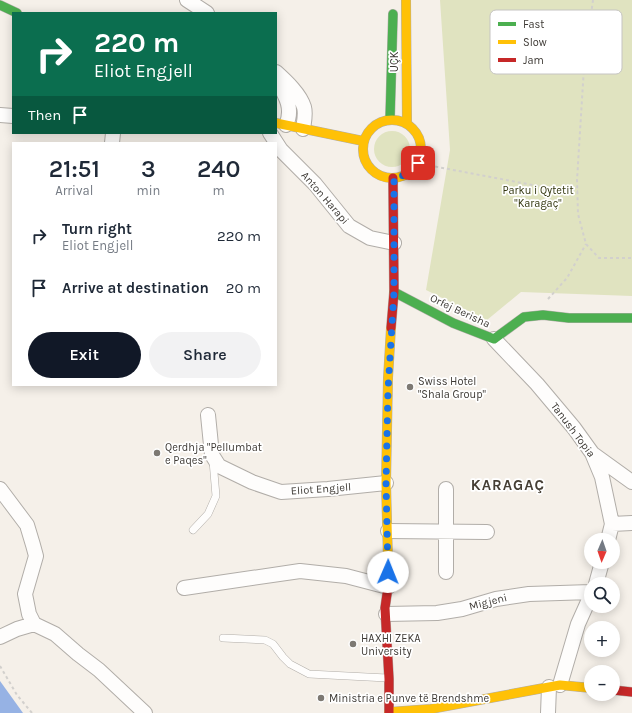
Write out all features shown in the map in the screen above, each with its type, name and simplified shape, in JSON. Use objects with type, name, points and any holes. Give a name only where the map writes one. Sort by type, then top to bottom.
[{"type":"main road","name":"UÇK","points":[[406,0],[407,124]]},
{"type":"main road","points":[[0,5],[15,12]]},
{"type":"main road","name":"UÇK","points":[[390,119],[393,7]]},
{"type":"main road","points":[[390,119],[407,124],[412,127],[418,135],[421,145],[418,163],[411,171],[403,176],[394,178],[384,177],[376,173],[369,167],[363,155],[363,141],[368,132],[375,125],[390,119]]},
{"type":"main road","points":[[281,124],[363,141]]},
{"type":"main road","points":[[394,178],[394,292],[388,378],[386,483],[388,530],[388,587],[386,614],[389,713],[431,709],[554,686],[584,688]]},
{"type":"main road","name":"Orfej Berisha","points":[[394,292],[453,323],[494,339],[524,317],[543,315],[569,318],[632,318]]},
{"type":"main road","points":[[620,691],[632,692]]},
{"type":"street","points":[[187,0],[205,12]]},
{"type":"street","points":[[277,73],[300,99],[304,106],[303,129]]},
{"type":"street","points":[[277,81],[290,106],[289,117],[281,124]]},
{"type":"street","points":[[0,115],[12,116]]},
{"type":"street","name":"Anton Harapi","points":[[277,144],[281,150],[315,184],[349,226],[370,238],[394,243]]},
{"type":"street","name":"Tanush Topia","points":[[494,339],[537,384],[574,428],[592,454],[602,477],[612,524],[610,533]]},
{"type":"street","points":[[208,415],[212,455]]},
{"type":"street","points":[[592,454],[632,482]]},
{"type":"street","name":"Eliot Engjell","points":[[212,455],[219,466],[252,482],[281,492],[386,483]]},
{"type":"street","points":[[0,489],[27,525],[33,544],[36,556],[25,594],[29,614],[34,624],[55,634],[78,654],[100,670],[145,713]]},
{"type":"street","points":[[446,490],[446,572]]},
{"type":"street","points":[[612,524],[632,522]]},
{"type":"street","points":[[388,530],[487,532]]},
{"type":"street","points":[[184,588],[300,571],[346,576],[388,587]]},
{"type":"street","name":"Migjeni","points":[[386,614],[437,613],[462,609],[496,599],[529,594],[584,594]]},
{"type":"street","points":[[548,713],[554,686],[584,610]]},
{"type":"street","points":[[0,637],[17,629],[34,624]]},
{"type":"lane","points":[[193,530],[208,514],[216,496],[212,455]]},
{"type":"lane","points":[[223,638],[265,640],[273,644],[290,664],[309,674],[389,679]]},
{"type":"path","points":[[592,10],[593,0]]},
{"type":"path","points":[[584,74],[578,214],[586,244],[599,258],[632,258]]},
{"type":"path","points":[[427,164],[538,186],[578,191]]},
{"type":"path","points":[[544,302],[567,278],[586,244]]},
{"type":"path","points":[[0,666],[17,695],[32,713]]},
{"type":"green space","name":"Parku i Qytetit \"Karagaç\"","points":[[440,0],[632,0],[632,296],[521,292],[487,320],[426,290],[450,150]]},
{"type":"green space","points":[[396,131],[405,136],[409,142],[409,156],[405,162],[396,167],[388,167],[379,162],[375,156],[374,145],[379,136],[385,132]]},
{"type":"water","points":[[0,681],[23,713],[0,713]]},
{"type":"traffic: fast","points":[[0,5],[15,12]]},
{"type":"traffic: fast","points":[[390,119],[393,14]]},
{"type":"traffic: fast","points":[[394,292],[453,323],[494,339],[524,317],[543,315],[569,318],[632,318]]},
{"type":"traffic: slow","points":[[406,0],[407,124]]},
{"type":"traffic: slow","points":[[386,120],[398,120],[413,128],[421,143],[421,149],[421,155],[413,170],[398,178],[386,178],[371,170],[363,155],[363,143],[371,128],[386,120]]},
{"type":"traffic: slow","points":[[277,123],[363,141]]},
{"type":"traffic: slow","points":[[388,560],[386,483],[388,378],[391,328]]},
{"type":"traffic: slow","points":[[389,712],[431,709],[560,685],[584,687]]},
{"type":"traffic: jam","points":[[391,328],[394,292],[393,178]]},
{"type":"traffic: jam","points":[[388,560],[388,587],[385,608],[389,679],[389,713]]},
{"type":"traffic: jam","points":[[620,691],[632,692]]},
{"type":"place","name":"Swiss Hotel \"Shala Group\"","points":[[410,387]]},
{"type":"place","name":"Qerdhja \"Pellumbat e Paqes\"","points":[[157,453]]},
{"type":"place","name":"HAXHI ZEKA University","points":[[353,644]]},
{"type":"place","name":"Ministria e Punve të Brendshme","points":[[321,698]]},
{"type":"district","name":"KARAGAÇ","points":[[508,485]]},
{"type":"route","points":[[388,572],[386,483],[388,378],[394,292],[394,178],[403,176],[411,171],[418,163]]}]
